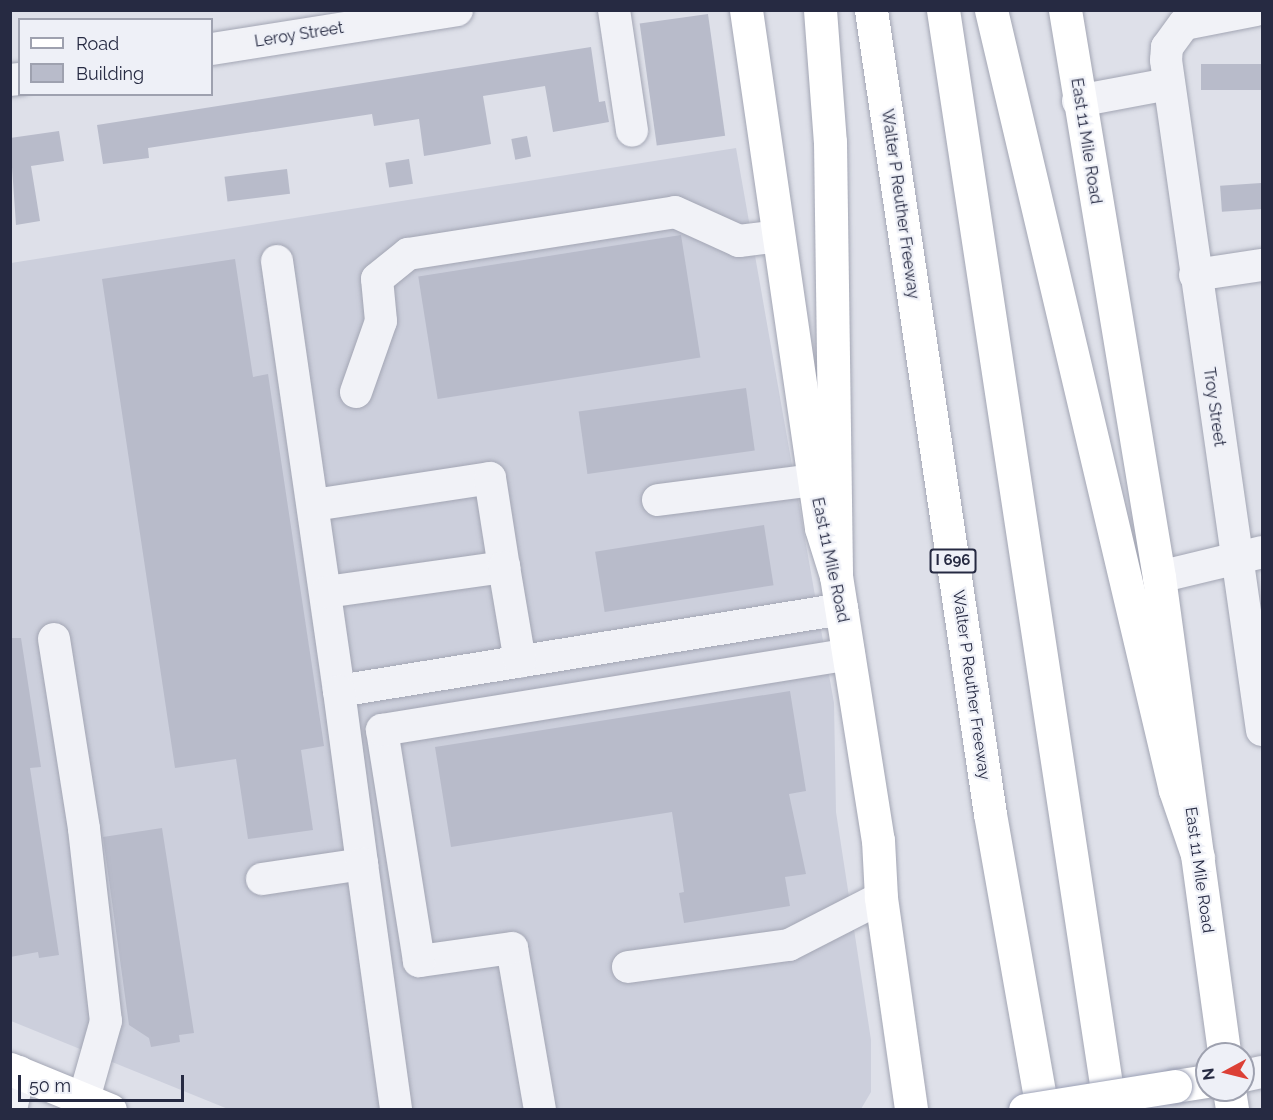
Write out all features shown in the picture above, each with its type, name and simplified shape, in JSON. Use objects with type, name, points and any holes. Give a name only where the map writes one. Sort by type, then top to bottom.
[{"type":"main road","name":"East 11 Mile Road","points":[[746,10],[821,528],[836,576],[878,840],[881,898],[911,1110]]},
{"type":"main road","points":[[820,10],[830,142],[836,576]]},
{"type":"main road","name":"Walter P Reuther Freeway","points":[[871,10],[990,814],[1042,1110]]},
{"type":"main road","points":[[943,10],[1110,1110]]},
{"type":"main road","points":[[991,10],[1167,741],[1175,790],[1198,857]]},
{"type":"main road","name":"East 11 Mile Road","points":[[1065,10],[1078,101],[1159,577],[1222,1042]]},
{"type":"main road","points":[[15,1071],[97,1104]]},
{"type":"main road","points":[[1025,1110],[1195,1083]]},
{"type":"street","name":"Leroy Street","points":[[213,49],[457,10]]},
{"type":"street","points":[[614,10],[632,131]]},
{"type":"street","name":"Troy Street","points":[[1256,10],[1184,24],[1167,47],[1168,84],[1195,275],[1249,554],[1263,730]]},
{"type":"street","points":[[1078,101],[1168,84]]},
{"type":"street","points":[[356,392],[381,321],[377,279],[408,254],[675,212],[739,241],[779,236]]},
{"type":"street","points":[[278,261],[314,505],[396,1110]]},
{"type":"street","points":[[1195,275],[1263,265]]},
{"type":"street","points":[[314,505],[490,478],[520,662]]},
{"type":"street","points":[[658,500],[814,480]]},
{"type":"street","points":[[1159,577],[1249,554]]},
{"type":"street","points":[[326,592],[504,567]]},
{"type":"street","points":[[339,691],[842,609]]},
{"type":"street","points":[[54,639],[84,829],[106,1021],[97,1104]]},
{"type":"street","points":[[540,1110],[512,948],[419,961],[382,730],[849,654]]},
{"type":"street","points":[[262,879],[362,864]]},
{"type":"street","points":[[628,967],[789,945],[881,898]]},
{"type":"street","points":[[11,1110],[15,1071]]},
{"type":"shaded area","points":[[736,148],[834,703],[836,812],[871,1040],[871,1092],[861,1109],[228,1109],[11,1021],[11,263]]},
{"type":"building","points":[[708,14],[725,136],[657,145],[640,24]]},
{"type":"building","points":[[591,47],[599,102],[605,101],[609,122],[553,132],[545,86],[483,96],[491,144],[448,152],[424,156],[419,119],[374,126],[372,114],[148,148],[149,158],[103,164],[97,125]]},
{"type":"building","points":[[1201,64],[1262,64],[1262,90],[1201,90]]},
{"type":"building","points":[[59,131],[64,161],[31,166],[40,221],[16,225],[10,138]]},
{"type":"building","points":[[527,136],[531,157],[515,160],[511,139]]},
{"type":"building","points":[[409,159],[413,184],[389,187],[385,163]]},
{"type":"building","points":[[287,169],[290,194],[228,201],[224,177]]},
{"type":"building","points":[[1261,183],[1262,209],[1222,212],[1220,186]]},
{"type":"building","points":[[681,235],[700,357],[438,399],[418,277]]},
{"type":"building","points":[[235,259],[253,377],[268,374],[324,746],[301,750],[313,830],[248,839],[236,759],[175,768],[102,279]]},
{"type":"building","points":[[746,388],[755,450],[587,474],[579,412]]},
{"type":"building","points":[[764,525],[774,585],[605,612],[595,552]]},
{"type":"building","points":[[10,638],[21,638],[41,767],[30,768],[59,955],[39,958],[38,952],[10,957]]},
{"type":"building","points":[[790,691],[806,791],[789,794],[806,874],[785,877],[790,906],[684,923],[679,893],[684,892],[672,812],[451,847],[435,747]]},
{"type":"building","points":[[162,828],[194,1033],[179,1035],[180,1042],[151,1047],[149,1038],[129,1025],[103,837]]}]
